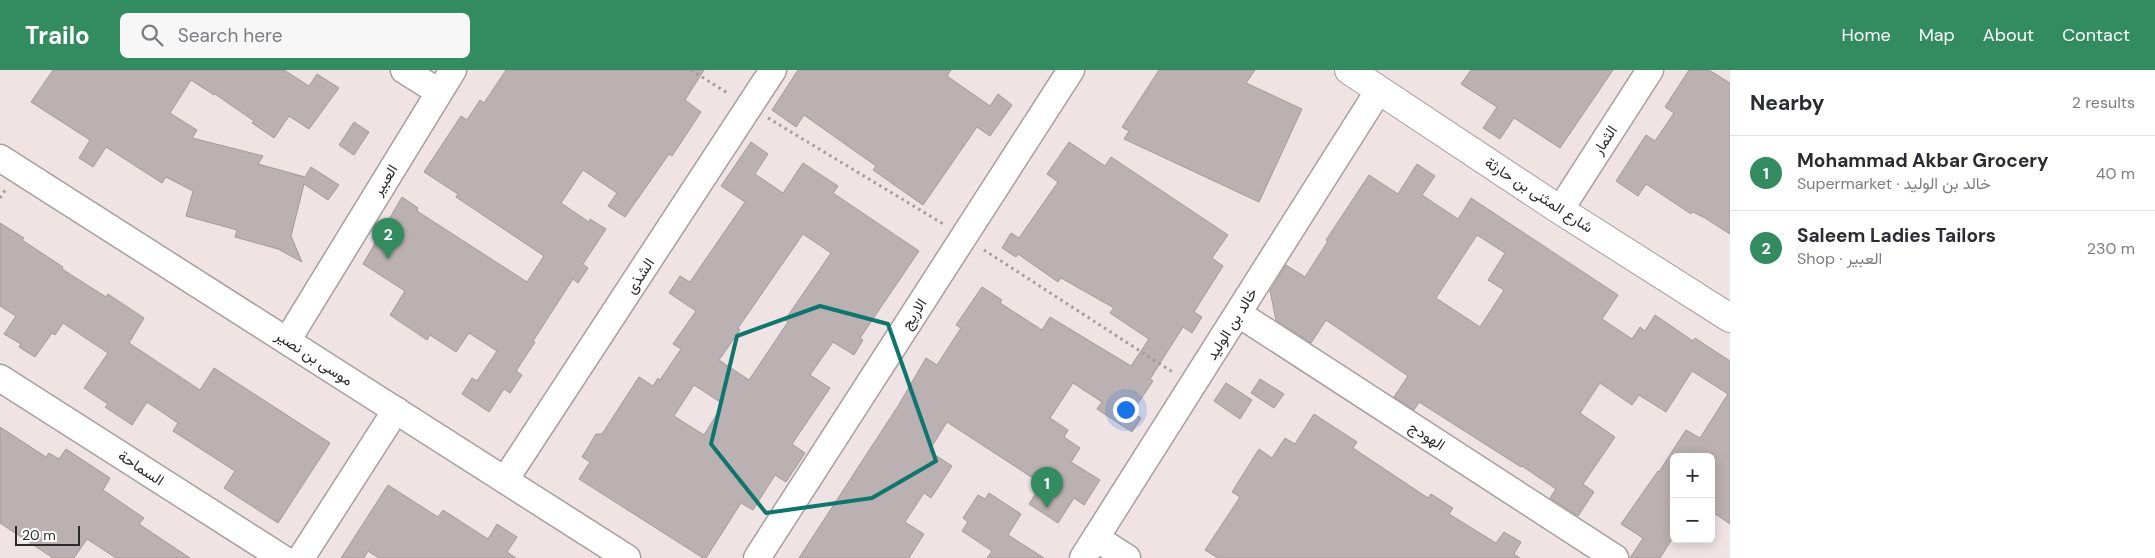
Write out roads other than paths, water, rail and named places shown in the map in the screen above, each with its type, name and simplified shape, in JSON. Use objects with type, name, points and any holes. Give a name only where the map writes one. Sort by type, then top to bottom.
[{"type":"street","points":[[404,70],[439,92]]},
{"type":"street","name":"العبير","points":[[287,341],[453,70]]},
{"type":"street","name":"الشذى","points":[[505,480],[773,70]]},
{"type":"street","name":"الاريج","points":[[756,558],[1071,70]]},
{"type":"street","name":"شارع المثنى بن حارثة","points":[[1349,70],[1560,210],[1730,318]]},
{"type":"street","name":"الثمار","points":[[1560,210],[1650,70]]},
{"type":"street","name":"خالد بن الوليد","points":[[1090,548],[1379,90]]},
{"type":"street","name":"موسى بن نصير","points":[[0,158],[627,558]]},
{"type":"street","name":"الهودج","points":[[1239,314],[1615,558]]},
{"type":"street","name":"السماحة","points":[[0,378],[282,558]]},
{"type":"street","points":[[301,558],[396,410]]},
{"type":"street","points":[[1090,548],[1127,558]]},
{"type":"place","name":"Saleem Ladies Tailors","points":[[388,259]]},
{"type":"place","name":"Mohammad Akbar Grocery","points":[[1047,508]]}]
